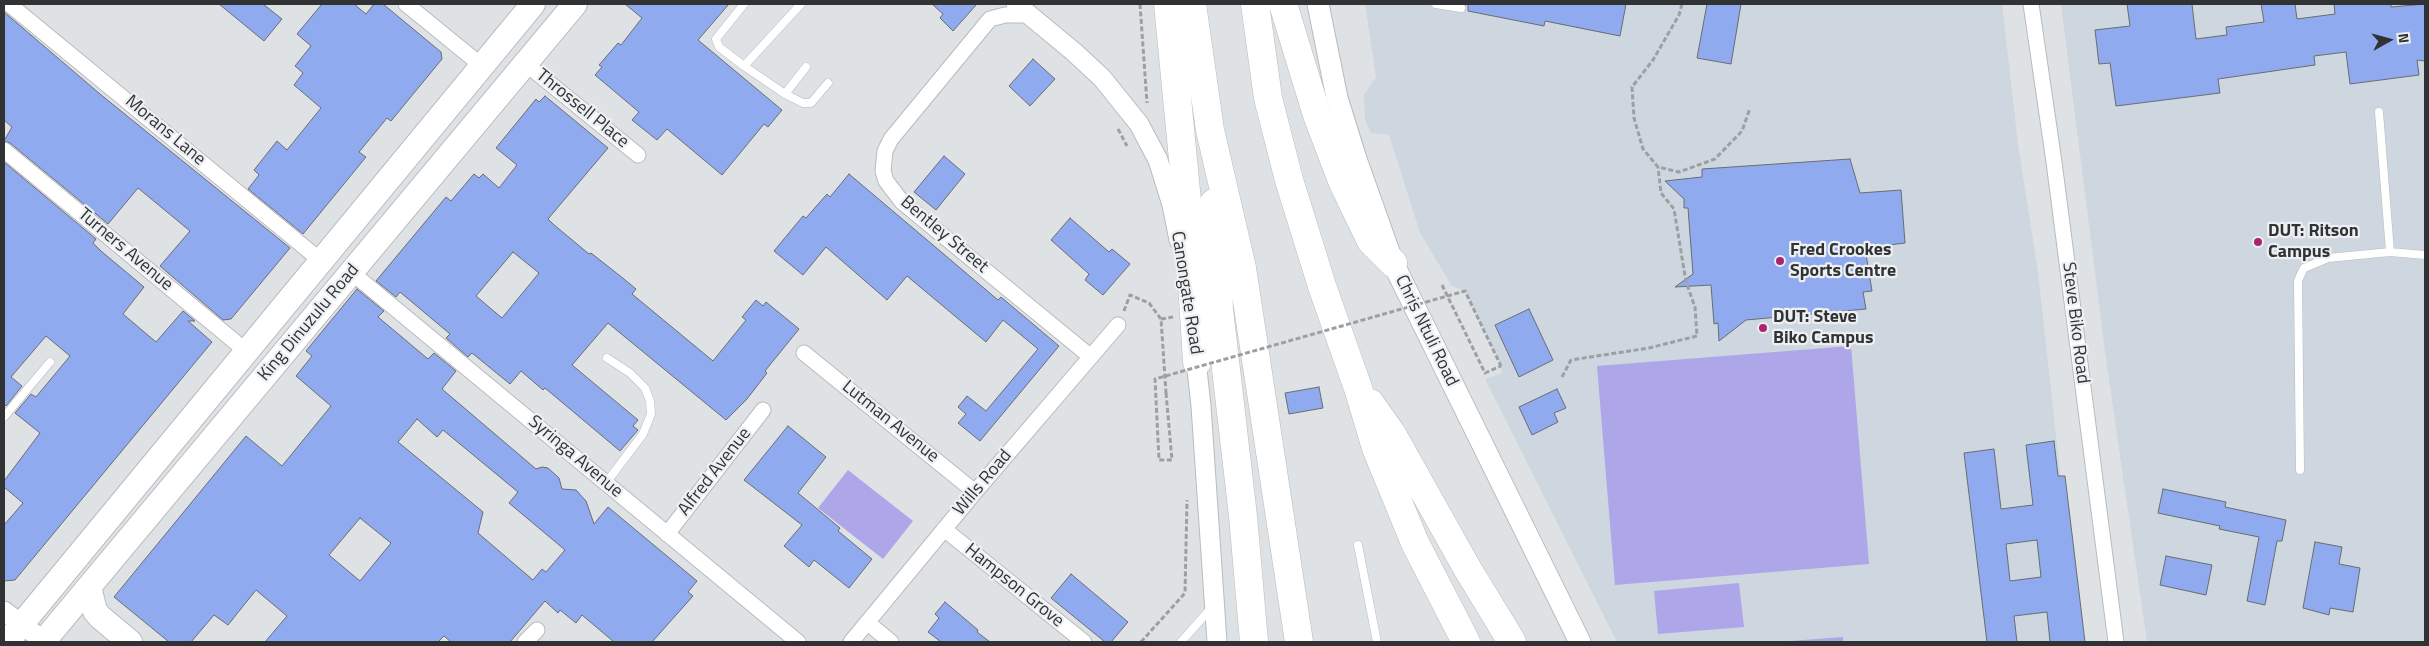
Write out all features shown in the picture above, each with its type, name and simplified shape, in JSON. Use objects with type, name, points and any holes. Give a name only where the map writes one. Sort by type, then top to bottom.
[{"type":"highway","points":[[1168,4],[1187,201],[1187,368]]},
{"type":"highway","points":[[1192,4],[1210,130],[1242,268],[1299,642]]},
{"type":"highway","points":[[1255,4],[1268,98],[1289,180],[1322,286],[1390,486],[1415,543],[1466,642]]},
{"type":"highway","points":[[1283,4],[1316,115],[1343,183],[1371,241],[1393,263]]},
{"type":"highway","points":[[1210,130],[1219,309],[1243,516],[1254,642]]},
{"type":"highway","points":[[1358,388],[1392,434],[1467,568],[1512,642]]},
{"type":"main road","name":"King Dinuzulu Road","points":[[11,626],[246,351],[533,4]]},
{"type":"main road","name":"King Dinuzulu Road","points":[[45,642],[575,4]]},
{"type":"main road","name":"Chris Ntuli Road","points":[[1318,4],[1338,98],[1356,159],[1393,263],[1580,642]]},
{"type":"main road","points":[[89,587],[95,611],[100,618],[130,642]]},
{"type":"street","name":"Morans Lane","points":[[9,4],[320,260]]},
{"type":"street","points":[[406,4],[482,66]]},
{"type":"street","name":"Steve Biko Road","points":[[2031,4],[2054,162],[2116,642]]},
{"type":"street","name":"Canongate Road","points":[[1023,10],[1102,78],[1123,102],[1144,133],[1158,160],[1174,215],[1187,368],[1217,642]]},
{"type":"street","name":"Bentley Street","points":[[1023,10],[1005,15],[990,11],[891,139],[883,160],[886,181],[902,202],[1091,357]]},
{"type":"street","name":"Throssell Place","points":[[526,64],[638,154]]},
{"type":"street","name":"Turners Avenue","points":[[4,150],[246,351]]},
{"type":"street","name":"Syringa Avenue","points":[[351,272],[798,642]]},
{"type":"street","name":"Wills Road","points":[[851,642],[975,492],[1118,326]]},
{"type":"street","name":"Lutman Avenue","points":[[804,353],[975,492]]},
{"type":"street","name":"Alfred Avenue","points":[[667,534],[763,410]]},
{"type":"street","name":"Hampson Grove","points":[[944,530],[1084,642]]},
{"type":"street","points":[[868,622],[891,642]]},
{"type":"street","points":[[11,626],[45,642]]},
{"type":"street","points":[[525,642],[537,630]]},
{"type":"lane","points":[[744,4],[716,39],[720,47],[785,94],[803,103],[811,103],[828,83]]},
{"type":"lane","points":[[744,66],[801,4]]},
{"type":"lane","points":[[1436,4],[1461,8]]},
{"type":"lane","points":[[785,94],[806,67]]},
{"type":"lane","points":[[2379,112],[2390,252]]},
{"type":"lane","points":[[2300,470],[2298,281],[2304,268],[2328,258],[2390,252],[2425,255]]},
{"type":"lane","points":[[606,483],[643,434],[650,414],[650,401],[645,388],[630,373],[607,358]]},
{"type":"lane","points":[[4,417],[50,362]]},
{"type":"lane","points":[[1358,545],[1377,642]]},
{"type":"lane","points":[[1180,642],[1214,605]]},
{"type":"path","points":[[1140,4],[1148,116],[1144,133]]},
{"type":"path","points":[[1562,377],[1571,360],[1650,348],[1697,336],[1695,307],[1686,282],[1674,210],[1661,193],[1658,167],[1643,149],[1634,118],[1632,87],[1653,60],[1679,15],[1682,4]]},
{"type":"path","points":[[1658,167],[1679,172],[1715,159],[1742,131],[1750,108]]},
{"type":"path","points":[[1114,123],[1128,148]]},
{"type":"path","points":[[1118,326],[1130,295],[1149,303],[1161,319],[1164,368],[1165,376],[1172,460],[1159,460],[1155,379],[1160,377],[1165,376],[1175,373],[1465,291],[1501,366],[1485,373],[1442,285]]},
{"type":"path","points":[[1161,319],[1178,316]]},
{"type":"path","points":[[1141,642],[1185,593],[1187,494]]},
{"type":"shaded area","name":"DUT: Steve Biko Campus","points":[[1365,4],[2002,4],[2018,144],[2038,272],[2079,642],[1617,642],[1485,379],[1502,373],[1501,366],[1465,291],[1452,286],[1420,233],[1389,135],[1371,133],[1365,120],[1364,95],[1376,77]]},
{"type":"shaded area","name":"DUT: Ritson Campus","points":[[2061,4],[2425,4],[2425,642],[2147,642],[2105,352]]},
{"type":"shaded area","points":[[1851,346],[1869,564],[1615,585],[1597,366]]},
{"type":"shaded area","points":[[848,470],[913,521],[883,559],[818,508]]},
{"type":"shaded area","points":[[1739,583],[1744,627],[1658,634],[1654,591]]},
{"type":"shaded area","points":[[1843,637],[1843,642],[1777,642]]},
{"type":"building","points":[[219,4],[263,4],[282,19],[264,41]]},
{"type":"building","points":[[322,4],[354,4],[366,14],[374,4],[383,4],[441,52],[442,59],[391,121],[387,118],[359,152],[366,157],[303,234],[248,189],[259,175],[254,170],[277,141],[287,150],[321,108],[294,85],[303,73],[295,66],[311,46],[297,34]]},
{"type":"building","points":[[625,4],[729,4],[698,40],[782,110],[768,127],[764,124],[722,175],[667,129],[657,140],[632,120],[639,112],[595,75],[602,67],[599,65],[618,43],[621,45],[642,18]]},
{"type":"building","points":[[932,4],[977,4],[953,31],[940,18],[943,14]]},
{"type":"building","points":[[1468,4],[1626,4],[1620,36],[1545,21],[1544,26],[1468,11]]},
{"type":"building","points":[[1707,4],[1741,4],[1731,64],[1697,58]]},
{"type":"building","points":[[2127,4],[2192,4],[2196,39],[2227,35],[2226,27],[2264,22],[2261,4],[2295,4],[2297,19],[2335,14],[2334,4],[2391,4],[2391,7],[2425,4],[2425,61],[2417,60],[2419,75],[2350,84],[2346,52],[2314,56],[2315,65],[2218,79],[2220,93],[2116,106],[2110,63],[2099,64],[2095,30],[2130,26]]},
{"type":"building","points":[[4,12],[100,94],[290,248],[231,319],[223,320],[160,266],[190,231],[138,188],[108,224],[10,143],[4,141],[12,127],[4,120]]},
{"type":"building","points":[[1033,59],[1055,79],[1030,106],[1009,86]]},
{"type":"building","points":[[545,96],[608,148],[548,219],[589,254],[591,253],[636,289],[632,294],[713,361],[746,320],[742,317],[756,300],[763,306],[766,302],[799,329],[765,371],[767,373],[747,399],[726,420],[608,323],[572,365],[638,420],[633,426],[638,430],[620,451],[545,388],[543,390],[521,371],[510,384],[472,353],[468,357],[446,338],[450,334],[400,292],[396,297],[376,281],[446,197],[451,201],[474,174],[479,178],[483,174],[499,188],[517,165],[496,148],[536,99],[539,102]],"holes":[[[513,252],[539,273],[502,318],[476,296]]]},
{"type":"building","points":[[944,156],[965,174],[936,210],[914,192]]},
{"type":"building","name":"Fred Crookes Sports Centre","points":[[1850,159],[1860,193],[1901,190],[1905,243],[1865,248],[1872,291],[1863,292],[1866,309],[1746,320],[1719,341],[1718,323],[1714,324],[1711,285],[1675,287],[1693,274],[1688,208],[1684,208],[1684,199],[1665,181],[1702,177],[1702,169]]},
{"type":"building","points":[[4,162],[96,239],[93,243],[101,251],[144,287],[123,314],[156,342],[183,311],[195,321],[188,321],[212,342],[15,580],[4,581],[4,525],[23,503],[4,487],[4,481],[40,433],[15,413],[31,394],[36,397],[70,356],[46,336],[11,377],[22,386],[6,406],[4,404]]},
{"type":"building","points":[[849,174],[998,300],[1001,297],[1059,346],[980,441],[958,423],[966,414],[958,407],[967,396],[986,411],[1038,349],[1003,320],[986,342],[907,276],[887,300],[826,247],[803,275],[774,251],[803,216],[806,218],[827,194],[830,197]]},
{"type":"building","points":[[1070,218],[1109,252],[1112,249],[1130,264],[1103,295],[1085,280],[1089,274],[1051,240]]},
{"type":"building","points":[[357,289],[384,311],[378,317],[428,359],[434,353],[456,371],[442,389],[536,469],[548,468],[559,478],[562,489],[576,490],[586,501],[594,524],[608,507],[697,581],[688,592],[693,596],[652,642],[614,642],[582,615],[576,623],[560,610],[558,613],[545,601],[510,642],[451,642],[444,636],[438,642],[265,642],[287,616],[256,590],[228,625],[214,615],[191,642],[169,642],[114,597],[246,436],[282,466],[331,406],[296,376],[312,356],[306,351]],"holes":[[[417,419],[437,437],[443,430],[518,492],[509,503],[565,550],[546,572],[542,569],[533,580],[478,533],[483,512],[398,442]],[[360,518],[391,543],[360,581],[329,555]]]},
{"type":"building","points":[[1529,309],[1553,360],[1519,377],[1495,325]]},
{"type":"building","points":[[1319,387],[1323,408],[1289,414],[1285,393]]},
{"type":"building","points":[[1557,389],[1566,408],[1554,413],[1558,422],[1532,435],[1519,407]]},
{"type":"building","points":[[788,426],[826,457],[798,493],[840,528],[838,531],[872,559],[849,588],[814,560],[809,567],[784,546],[802,525],[744,480]]},
{"type":"building","points":[[2054,441],[2058,476],[2065,476],[2085,642],[2050,642],[2047,612],[2014,616],[2017,642],[1987,642],[1964,453],[1994,449],[2001,509],[2033,505],[2026,445]],"holes":[[[2037,540],[2041,577],[2010,581],[2006,544]]]},
{"type":"building","points":[[2163,489],[2226,502],[2225,507],[2286,520],[2282,541],[2277,541],[2265,605],[2247,601],[2259,537],[2219,529],[2220,526],[2158,513]]},
{"type":"building","points":[[2315,542],[2342,547],[2339,564],[2360,568],[2353,612],[2330,608],[2329,615],[2303,608]]},
{"type":"building","points":[[2166,556],[2212,565],[2206,595],[2160,585]]},
{"type":"building","points":[[1071,574],[1128,622],[1111,642],[1105,642],[1051,598]]},
{"type":"building","points":[[945,602],[990,642],[941,642],[928,632],[939,618],[935,614]]},
{"type":"place","name":"DUT: Ritson Campus","points":[[2258,242]]},
{"type":"place","name":"Fred Crookes Sports Centre","points":[[1780,261]]},
{"type":"place","name":"DUT: Steve Biko Campus","points":[[1763,328]]}]
